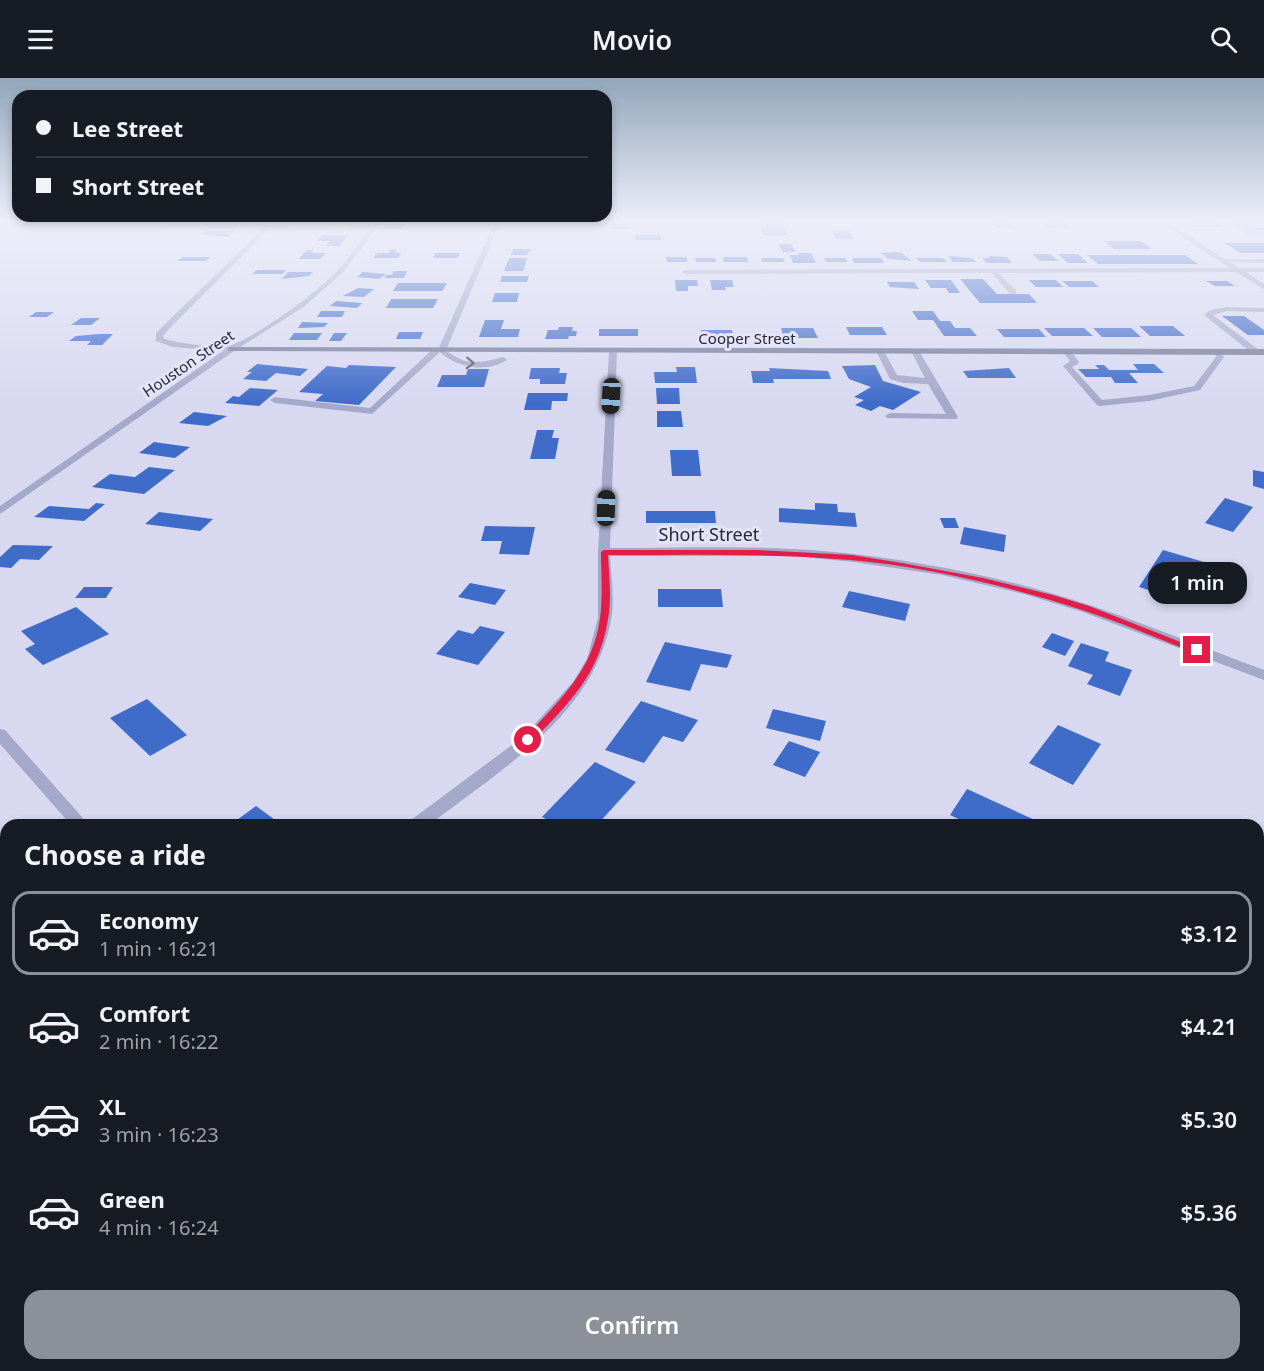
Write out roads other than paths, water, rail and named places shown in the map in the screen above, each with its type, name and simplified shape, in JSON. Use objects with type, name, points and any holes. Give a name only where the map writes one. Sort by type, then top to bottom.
[{"type":"street","points":[[211,283],[160,333],[159,339],[173,345],[231,349],[440,350],[451,360],[465,364],[490,363],[505,355]]},
{"type":"street","name":"Houston Street","points":[[0,511],[231,349],[314,295],[327,283]]},
{"type":"street","points":[[275,400],[372,411],[440,350],[470,283]]},
{"type":"street","points":[[1004,283],[1012,292]]},
{"type":"street","points":[[1261,352],[1208,315],[1210,312],[1220,310],[1263,311]]},
{"type":"street","points":[[425,819],[528,740],[579,685],[594,658],[605,618],[604,552],[613,351]]},
{"type":"street","name":"Cooper Street","points":[[505,355],[613,351],[1261,352]]},
{"type":"street","points":[[880,351],[893,376],[903,380],[931,381]]},
{"type":"street","points":[[890,416],[953,417],[915,351]]},
{"type":"street","points":[[1066,351],[1075,362],[1067,366],[1100,403],[1149,398],[1197,388],[1220,357],[1216,352]]},
{"type":"street","points":[[500,371],[505,355]]},
{"type":"street","name":"Short Street","points":[[604,552],[792,554],[852,558],[934,570],[1017,588],[1086,608],[1264,675]]},
{"type":"street","points":[[0,734],[76,819]]}]
